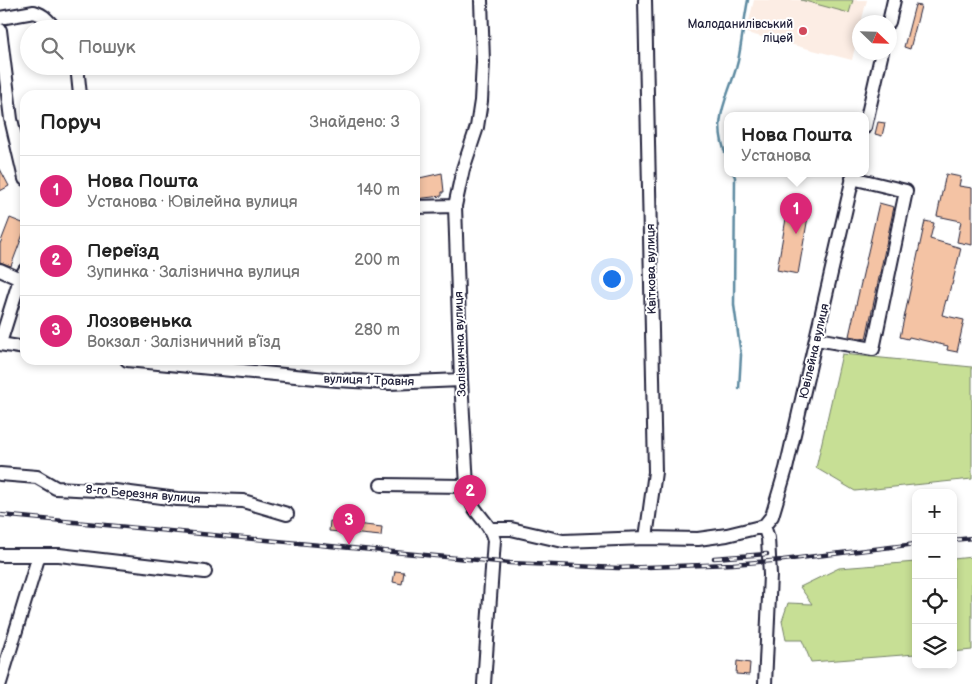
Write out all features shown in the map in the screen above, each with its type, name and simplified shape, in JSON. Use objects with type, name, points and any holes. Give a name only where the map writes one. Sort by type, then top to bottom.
[{"type":"street","name":"Залізнична вулиця","points":[[481,0],[483,72],[481,101],[476,127],[463,169],[456,206],[461,380],[467,486],[470,500],[475,509],[491,529]]},
{"type":"street","name":"Квіткова вулиця","points":[[646,0],[655,472],[646,538]]},
{"type":"street","points":[[891,15],[894,0]]},
{"type":"street","points":[[0,18],[34,12],[39,13],[48,20]]},
{"type":"street","points":[[0,30],[11,119],[20,158]]},
{"type":"street","points":[[868,112],[880,60]]},
{"type":"street","points":[[79,75],[80,90]]},
{"type":"street","name":"Ювілейна вулиця","points":[[764,526],[772,516],[778,497],[817,339],[853,177]]},
{"type":"street","points":[[817,339],[873,349],[906,191],[860,177]]},
{"type":"street","points":[[420,207],[456,206]]},
{"type":"street","points":[[0,270],[20,274]]},
{"type":"street","points":[[20,284],[0,343],[20,347]]},
{"type":"street","name":"вулиця 1 Травня","points":[[180,365],[389,383],[461,380]]},
{"type":"street","name":"8-го Березня вулиця","points":[[0,474],[37,478],[56,488],[115,491],[177,499],[243,501],[287,514]]},
{"type":"street","points":[[381,485],[467,486]]},
{"type":"street","points":[[484,684],[494,540],[491,529],[511,529],[563,541],[646,538],[698,539],[727,535],[764,526],[768,538],[770,575],[765,684]]},
{"type":"street","points":[[0,555],[59,555],[205,572]]},
{"type":"street","points":[[0,683],[39,555]]},
{"type":"shaded area","name":"Малоданилівський ліцей","points":[[754,0],[867,0],[863,15],[852,15],[852,60],[746,33]]},
{"type":"green space","points":[[801,0],[853,0],[849,13]]},
{"type":"green space","points":[[842,354],[972,367],[972,479],[855,491],[816,468]]},
{"type":"green space","points":[[972,557],[972,650],[957,652],[957,579],[957,559]]},
{"type":"green space","points":[[912,562],[912,654],[811,662],[802,640],[786,640],[782,621],[788,603],[812,604],[800,587],[839,568]]},
{"type":"building","points":[[915,5],[921,6],[910,49],[904,47]]},
{"type":"building","points":[[878,122],[885,123],[882,136],[875,134]]},
{"type":"building","points":[[0,169],[9,186],[0,191]]},
{"type":"building","points":[[442,173],[444,192],[442,192],[442,196],[420,198],[420,178]]},
{"type":"building","points":[[946,174],[961,177],[959,186],[972,188],[972,245],[957,242],[961,221],[937,216]]},
{"type":"building","points":[[879,203],[894,207],[866,339],[849,336]]},
{"type":"building","points":[[787,213],[808,217],[798,274],[777,270]]},
{"type":"building","points":[[10,218],[20,222],[20,242],[11,266],[0,262],[0,244]]},
{"type":"building","points":[[925,221],[934,223],[930,239],[961,248],[942,315],[964,320],[957,352],[947,350],[948,346],[909,337],[908,339],[900,337]]},
{"type":"building","points":[[330,521],[382,527],[381,536],[329,531]]},
{"type":"building","points":[[395,571],[404,572],[402,584],[393,582]]},
{"type":"building","points":[[737,661],[750,663],[749,675],[736,674]]},
{"type":"waterway","points":[[724,149],[720,130],[721,119],[738,61],[748,0]]},
{"type":"waterway","points":[[735,177],[734,305],[741,355],[739,389]]},
{"type":"railway","points":[[0,515],[510,563],[618,568],[733,564],[912,544]]},
{"type":"railway","points":[[957,540],[972,538]]},
{"type":"railway","points":[[714,558],[767,554]]},
{"type":"place","name":"Малоданилівський ліцей","points":[[803,31]]},
{"type":"place","name":"Нова Пошта","points":[[796,234]]},
{"type":"place","name":"Переїзд","points":[[470,516]]},
{"type":"place","name":"Лозовенька","points":[[349,545]]}]
